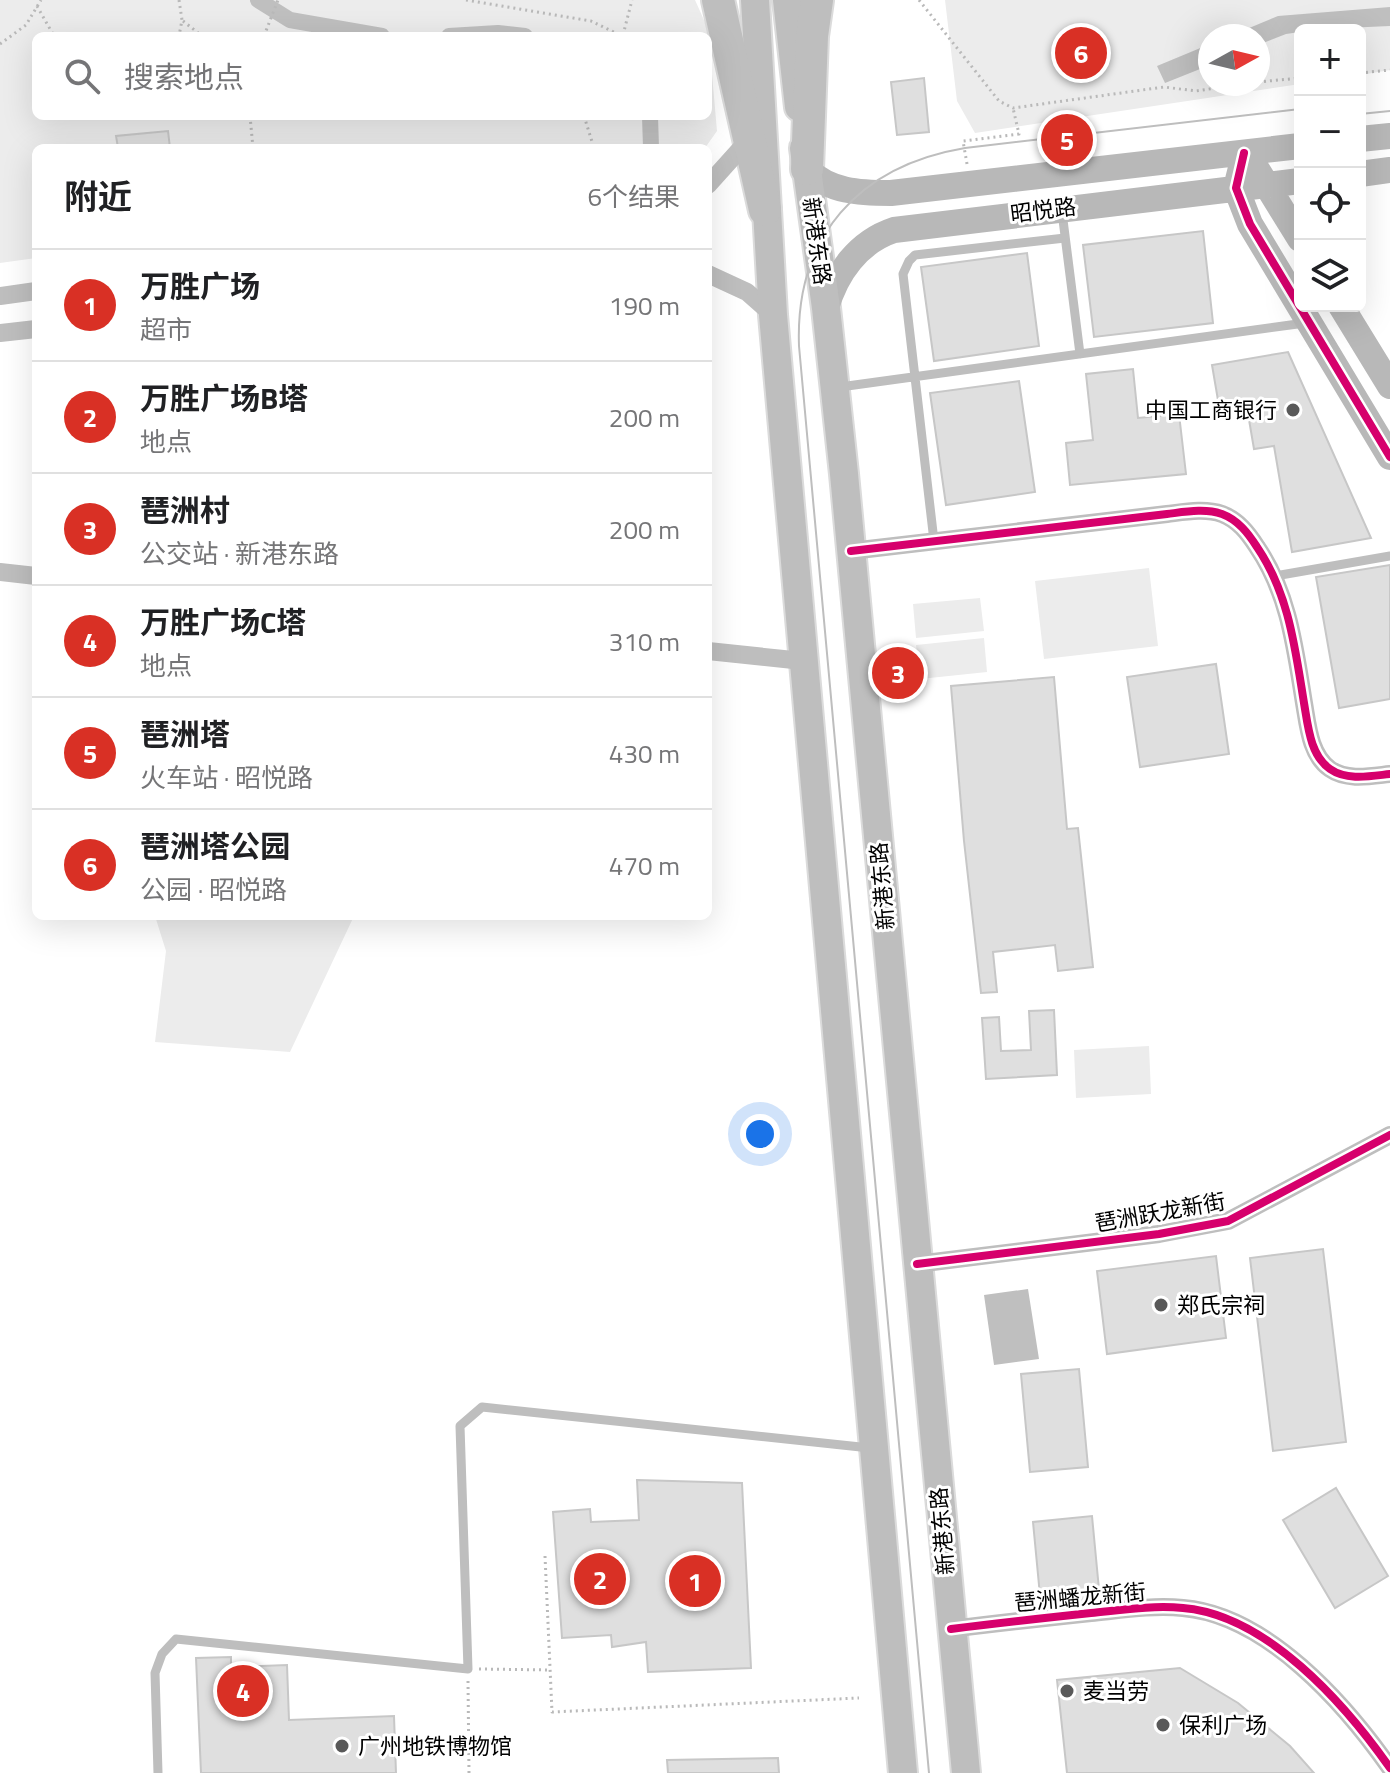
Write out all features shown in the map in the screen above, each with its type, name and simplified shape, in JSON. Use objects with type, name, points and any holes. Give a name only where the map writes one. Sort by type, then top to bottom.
[{"type":"highway","points":[[718,0],[755,133]]},
{"type":"highway","points":[[733,0],[765,210]]},
{"type":"highway","points":[[807,169],[812,36],[817,0]]},
{"type":"main road","points":[[755,0],[755,133]]},
{"type":"main road","name":"新港东路","points":[[787,0],[835,388],[966,1773]]},
{"type":"main road","points":[[1366,138],[1390,136]]},
{"type":"main road","name":"昭悦路","points":[[807,169],[816,179],[835,188],[891,193],[1294,147]]},
{"type":"main road","points":[[1244,153],[1268,184],[1294,229]]},
{"type":"main road","points":[[1244,153],[1236,188],[1250,224],[1390,457]]},
{"type":"main road","points":[[1366,173],[1390,170]]},
{"type":"main road","name":"昭悦路","points":[[826,308],[842,270],[858,251],[884,233],[920,225],[1294,182]]},
{"type":"main road","points":[[765,210],[903,1773]]},
{"type":"main road","points":[[1345,312],[1390,386]]},
{"type":"street","points":[[712,181],[755,133]]},
{"type":"street","points":[[712,276],[747,292],[773,315]]},
{"type":"street","points":[[0,296],[32,292]]},
{"type":"street","points":[[0,333],[32,329]]},
{"type":"street","points":[[851,551],[1197,511],[1221,514],[1240,524],[1275,576],[1287,608],[1311,740],[1319,759],[1332,771],[1348,777],[1390,774]]},
{"type":"street","points":[[0,572],[32,576]]},
{"type":"street","points":[[712,651],[803,661]]},
{"type":"street","name":"琶洲跃龙新街","points":[[917,1264],[1159,1234],[1228,1221],[1390,1135]]},
{"type":"street","name":"琶洲蟠龙新街","points":[[951,1629],[1140,1608],[1185,1608],[1230,1621],[1270,1643],[1307,1672],[1344,1707],[1390,1768]]},
{"type":"lane","points":[[1062,208],[1080,354]]},
{"type":"lane","points":[[934,541],[903,274],[915,255],[1065,238]]},
{"type":"lane","points":[[835,388],[1308,322]]},
{"type":"lane","points":[[1275,576],[1390,556]]},
{"type":"lane","points":[[158,1773],[155,1673],[162,1654],[176,1639],[468,1669],[460,1426],[482,1407],[874,1449]]},
{"type":"path","points":[[0,44],[26,25],[41,0]]},
{"type":"path","points":[[179,0],[182,20],[180,32]]},
{"type":"path","points":[[266,32],[278,0]]},
{"type":"path","points":[[466,0],[591,21],[614,32]]},
{"type":"path","points":[[623,32],[632,0]]},
{"type":"path","points":[[919,0],[999,101],[1013,108],[1164,87],[1198,91]]},
{"type":"path","points":[[37,6],[52,32]]},
{"type":"path","points":[[182,20],[197,32]]},
{"type":"path","points":[[1366,72],[1390,70]]},
{"type":"path","points":[[1270,81],[1294,79]]},
{"type":"path","points":[[967,164],[963,141],[1019,134],[1013,108]]},
{"type":"path","points":[[250,120],[253,144]]},
{"type":"path","points":[[585,120],[593,144]]},
{"type":"path","points":[[545,1556],[552,1712],[859,1698]]},
{"type":"path","points":[[469,1773],[468,1669],[551,1670]]},
{"type":"shaded area","points":[[0,0],[695,0],[708,29],[708,32],[32,32],[32,120],[712,120],[712,74],[717,131],[708,144],[32,144],[32,259],[0,263]]},
{"type":"shaded area","points":[[945,0],[1390,0],[1390,70],[1366,74],[1366,24],[1294,24],[1294,85],[1270,89],[1270,24],[1198,24],[1198,96],[1220,96],[975,133],[957,101]]},
{"type":"shaded area","points":[[1390,7],[1390,26],[1294,24],[1294,33],[1270,40],[1270,24],[1259,24],[1278,16]]},
{"type":"shaded area","points":[[1198,49],[1198,70],[1165,83],[1157,66]]},
{"type":"shaded area","points":[[1149,568],[1158,646],[1044,659],[1035,581]]},
{"type":"shaded area","points":[[980,598],[984,631],[916,638],[913,604]]},
{"type":"shaded area","points":[[984,638],[987,672],[920,679],[916,645]]},
{"type":"shaded area","points":[[156,920],[352,920],[290,1052],[155,1042],[166,951]]},
{"type":"shaded area","points":[[1149,1046],[1151,1094],[1076,1098],[1074,1050]]},
{"type":"shaded area","points":[[1028,1289],[1039,1359],[994,1365],[984,1295]]},
{"type":"building","points":[[924,78],[929,132],[897,135],[891,82]]},
{"type":"building","points":[[168,131],[170,144],[117,144],[116,136]]},
{"type":"building","points":[[1203,231],[1213,323],[1094,337],[1083,245]]},
{"type":"building","points":[[1027,253],[1039,346],[934,361],[921,267]]},
{"type":"building","points":[[1288,352],[1371,538],[1292,552],[1274,446],[1254,449],[1246,402],[1219,406],[1212,365]]},
{"type":"building","points":[[1133,369],[1138,418],[1179,414],[1186,474],[1070,485],[1066,443],[1093,440],[1086,374]]},
{"type":"building","points":[[1019,381],[1035,492],[946,505],[930,393]]},
{"type":"building","points":[[1390,565],[1390,699],[1339,708],[1316,577]]},
{"type":"building","points":[[1216,664],[1229,754],[1140,767],[1127,677]]},
{"type":"building","points":[[1054,677],[1067,829],[1078,828],[1093,967],[1058,971],[1055,945],[993,952],[997,992],[981,993],[951,686]]},
{"type":"building","points":[[1054,1010],[1057,1075],[986,1079],[982,1018],[999,1017],[1001,1051],[1031,1050],[1029,1011]]},
{"type":"building","points":[[1323,1249],[1346,1442],[1273,1451],[1250,1258]]},
{"type":"building","name":"郑氏宗祠","points":[[1216,1256],[1226,1338],[1107,1354],[1097,1271]]},
{"type":"building","points":[[1079,1369],[1088,1467],[1030,1472],[1021,1374]]},
{"type":"building","points":[[637,1480],[742,1483],[751,1668],[648,1672],[646,1642],[612,1647],[611,1635],[562,1638],[553,1512],[590,1509],[591,1522],[639,1520]]},
{"type":"building","points":[[1336,1488],[1388,1576],[1335,1608],[1283,1520]]},
{"type":"building","points":[[1092,1516],[1100,1600],[1041,1606],[1033,1522]]},
{"type":"building","points":[[231,1657],[231,1667],[287,1665],[289,1720],[394,1716],[396,1773],[201,1773],[196,1658]]},
{"type":"building","name":"保利广场","points":[[1180,1668],[1238,1703],[1290,1746],[1314,1773],[1067,1773],[1057,1680]]},
{"type":"building","points":[[778,1758],[779,1773],[668,1773],[667,1760]]},
{"type":"waterway","points":[[258,0],[290,20],[359,32]]},
{"type":"waterway","points":[[650,120],[651,144]]},
{"type":"tram line","points":[[929,1773],[799,346],[801,307],[808,272],[822,240],[840,213],[864,190],[893,171],[927,157],[965,148],[1294,110]]},
{"type":"tram line","points":[[1366,113],[1390,111]]},
{"type":"cycle path","points":[[1244,153],[1236,188],[1250,224],[1390,457]]},
{"type":"cycle path","points":[[851,551],[1187,512],[1222,514],[1238,523],[1250,537],[1277,583],[1289,622],[1309,730],[1318,756],[1330,769],[1344,775],[1390,774]]},
{"type":"cycle path","points":[[917,1264],[1159,1234],[1228,1221],[1390,1135]]},
{"type":"cycle path","points":[[951,1629],[1149,1607],[1183,1608],[1214,1614],[1274,1645],[1301,1667],[1350,1717],[1390,1768]]},
{"type":"place","name":"琶洲塔公园","points":[[1081,53]]},
{"type":"place","name":"琶洲塔","points":[[1067,140]]},
{"type":"place","name":"中国工商银行","points":[[1293,410]]},
{"type":"place","name":"琶洲村","points":[[898,673]]},
{"type":"place","name":"郑氏宗祠","points":[[1161,1305]]},
{"type":"place","name":"万胜广场B塔","points":[[600,1579]]},
{"type":"place","name":"万胜广场","points":[[695,1581]]},
{"type":"place","name":"万胜广场C塔","points":[[243,1691]]},
{"type":"place","name":"麦当劳","points":[[1067,1691]]},
{"type":"place","name":"保利广场","points":[[1163,1725]]},
{"type":"place","name":"广州地铁博物馆","points":[[342,1746]]}]
